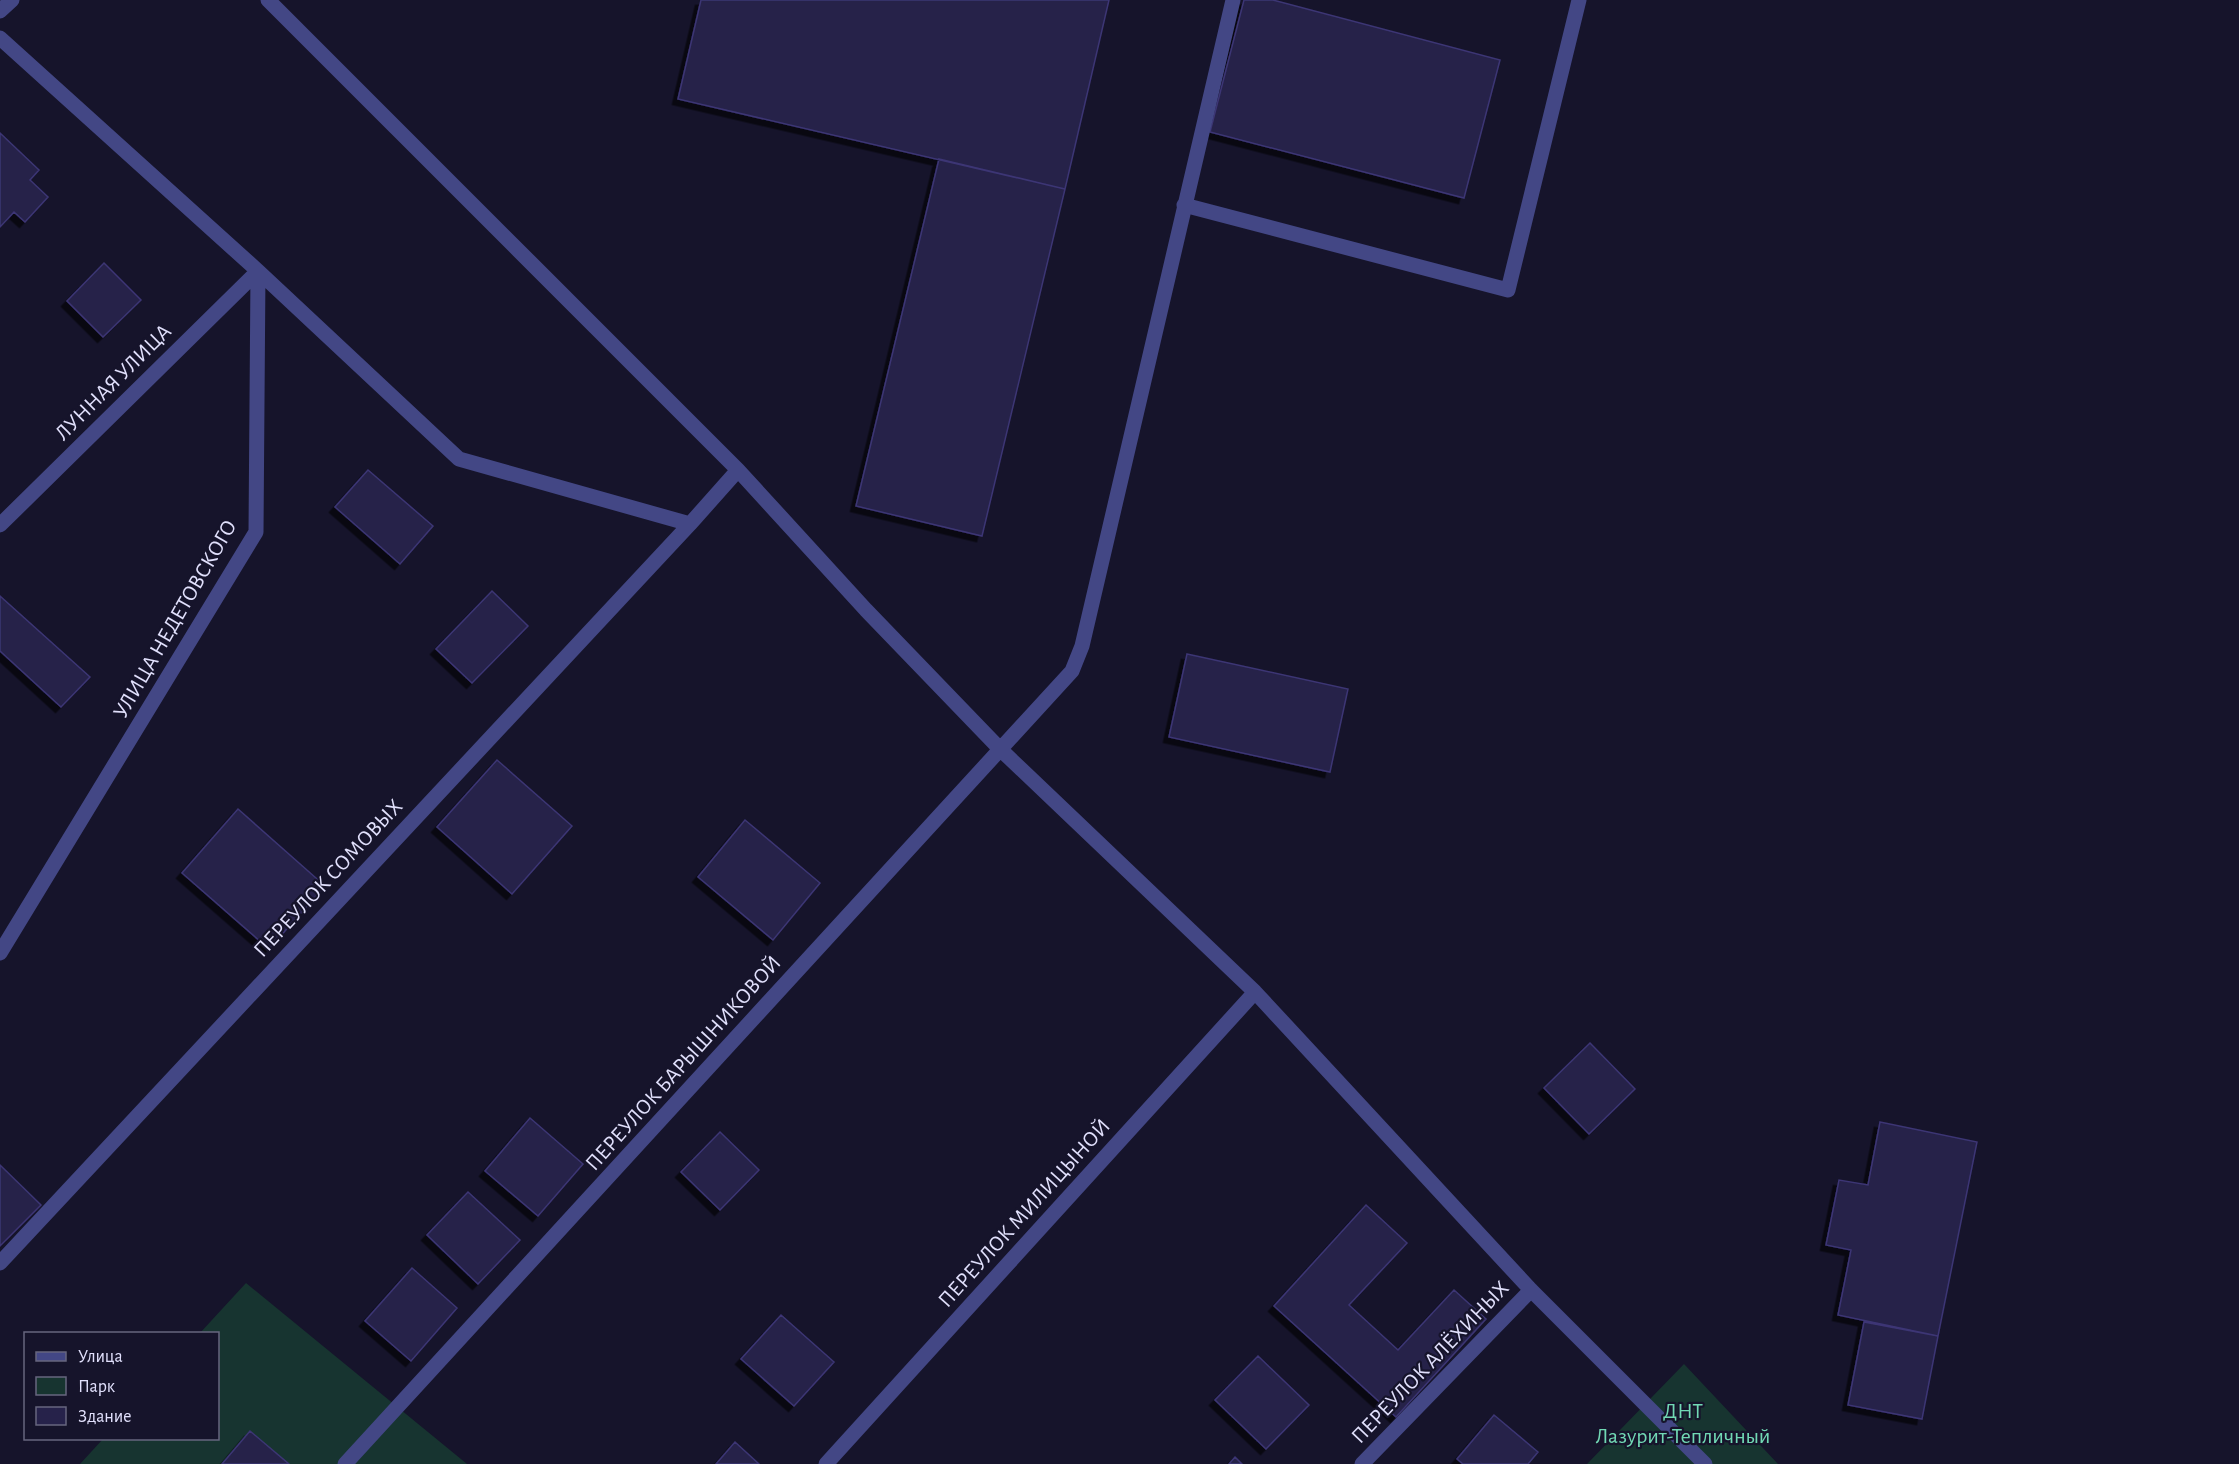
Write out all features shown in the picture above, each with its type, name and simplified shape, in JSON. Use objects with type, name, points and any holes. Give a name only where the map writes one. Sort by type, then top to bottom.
[{"type":"street","points":[[0,11],[12,0]]},
{"type":"street","points":[[268,0],[738,470],[866,610],[1000,749],[1255,992],[1531,1290],[1705,1464]]},
{"type":"street","name":"ПЕРЕУЛОК БАРЫШНИКОВОЙ","points":[[345,1464],[400,1407],[1072,671],[1082,646],[1233,0]]},
{"type":"street","points":[[1184,205],[1508,290],[1579,0]]},
{"type":"street","points":[[0,38],[258,271],[459,459],[690,524]]},
{"type":"street","name":"ЛУННАЯ УЛИЦА","points":[[0,525],[258,271]]},
{"type":"street","name":"УЛИЦА НЕДЕТОВСКОГО","points":[[0,953],[256,532],[258,271]]},
{"type":"street","name":"ПЕРЕУЛОК СОМОВЫХ","points":[[0,1263],[738,470]]},
{"type":"street","name":"ПЕРЕУЛОК МИЛИЦЫНОЙ","points":[[826,1464],[1255,992]]},
{"type":"street","name":"ПЕРЕУЛОК АЛЁХИНЫХ","points":[[1362,1464],[1531,1290]]},
{"type":"green space","points":[[246,1283],[467,1464],[80,1464],[102,1440],[219,1440],[219,1332],[201,1332]]},
{"type":"green space","name":"ДНТ Лазурит-Тепличный","points":[[1684,1364],[1778,1464],[1587,1464]]},
{"type":"building","points":[[701,0],[1109,0],[1065,189],[678,99]]},
{"type":"building","points":[[1244,0],[1273,0],[1500,60],[1464,198],[1210,132]]},
{"type":"building","points":[[0,133],[39,170],[30,180],[48,197],[25,222],[14,212],[0,227]]},
{"type":"building","points":[[939,159],[1065,189],[982,536],[856,506]]},
{"type":"building","points":[[104,263],[141,300],[103,337],[67,301]]},
{"type":"building","points":[[368,470],[433,526],[400,564],[335,507]]},
{"type":"building","points":[[492,591],[528,626],[472,683],[436,649]]},
{"type":"building","points":[[0,596],[90,677],[61,707],[0,651]]},
{"type":"building","points":[[1187,654],[1348,689],[1330,772],[1169,737]]},
{"type":"building","points":[[497,760],[572,826],[512,894],[437,827]]},
{"type":"building","points":[[238,809],[325,886],[269,949],[182,873]]},
{"type":"building","points":[[745,820],[820,883],[773,940],[698,877]]},
{"type":"building","points":[[1590,1043],[1635,1089],[1589,1134],[1544,1088]]},
{"type":"building","points":[[530,1118],[583,1164],[538,1216],[485,1171]]},
{"type":"building","points":[[1880,1122],[1977,1142],[1938,1336],[1838,1315],[1851,1250],[1826,1245],[1839,1180],[1868,1185]]},
{"type":"building","points":[[720,1132],[759,1170],[720,1210],[681,1172]]},
{"type":"building","points":[[0,1165],[41,1205],[0,1246]]},
{"type":"building","points":[[468,1192],[520,1240],[478,1284],[427,1235]]},
{"type":"building","points":[[1366,1205],[1407,1243],[1349,1305],[1398,1350],[1454,1290],[1486,1319],[1396,1417],[1274,1306]]},
{"type":"building","points":[[412,1268],[457,1308],[411,1361],[365,1321]]},
{"type":"building","points":[[781,1315],[834,1362],[794,1406],[741,1359]]},
{"type":"building","points":[[1864,1322],[1938,1336],[1922,1419],[1848,1405]]},
{"type":"building","points":[[1258,1356],[1309,1405],[1266,1449],[1215,1400]]},
{"type":"building","points":[[1494,1415],[1538,1452],[1528,1464],[1463,1464],[1457,1459]]},
{"type":"building","points":[[250,1431],[289,1464],[222,1464]]},
{"type":"building","points":[[735,1442],[759,1464],[716,1464]]},
{"type":"building","points":[[1235,1457],[1242,1464],[1229,1464]]}]
